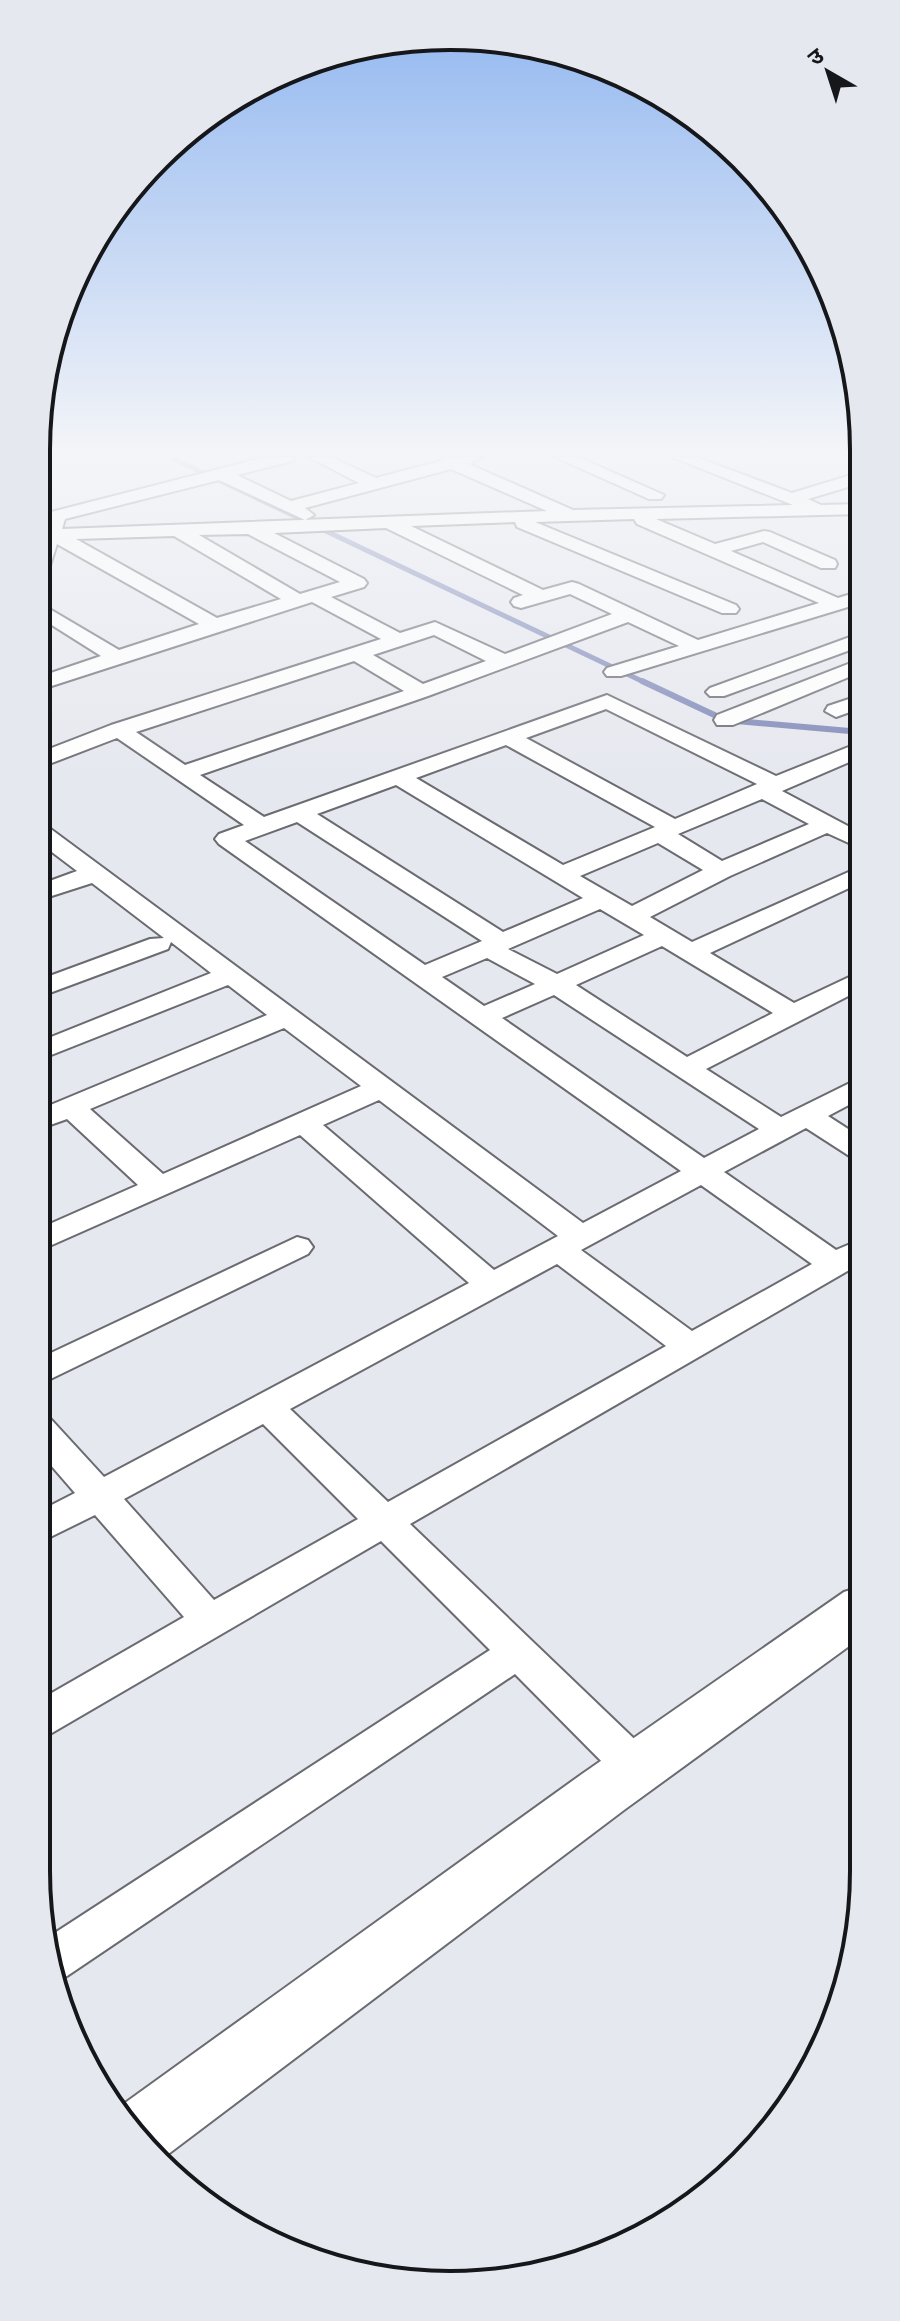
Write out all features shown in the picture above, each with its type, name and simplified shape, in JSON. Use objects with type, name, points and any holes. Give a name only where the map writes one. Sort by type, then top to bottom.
[{"type":"street","points":[[102,565],[215,625]]},
{"type":"street","points":[[245,565],[398,640]]},
{"type":"street","points":[[50,680],[215,625],[357,583],[323,565]]},
{"type":"street","points":[[477,565],[542,597]]},
{"type":"street","points":[[629,565],[729,609]]},
{"type":"street","points":[[746,565],[839,605]]},
{"type":"street","points":[[582,592],[643,571]]},
{"type":"street","points":[[521,602],[572,588],[697,647]]},
{"type":"street","points":[[614,672],[850,601]]},
{"type":"street","points":[[183,773],[421,692],[632,614]]},
{"type":"street","points":[[50,616],[116,657]]},
{"type":"street","points":[[780,622],[836,648]]},
{"type":"street","points":[[50,757],[119,730],[435,628],[505,662]]},
{"type":"street","points":[[717,692],[850,643]]},
{"type":"street","points":[[356,653],[421,692]]},
{"type":"street","points":[[725,720],[850,669]]},
{"type":"street","points":[[849,1257],[705,1173],[227,839],[607,701],[770,787],[826,825],[850,837]]},
{"type":"street","points":[[836,711],[850,705]]},
{"type":"street","points":[[119,730],[261,826]]},
{"type":"street","points":[[508,737],[666,830],[721,871]]},
{"type":"street","points":[[561,875],[850,756]]},
{"type":"street","points":[[398,777],[794,1014]]},
{"type":"street","points":[[299,813],[494,945],[686,1068],[795,1123],[850,1146]]},
{"type":"street","points":[[631,917],[721,871],[826,825]]},
{"type":"street","points":[[50,839],[381,1088],[691,1347]]},
{"type":"street","points":[[50,889],[95,873]]},
{"type":"street","points":[[691,952],[850,879]]},
{"type":"street","points":[[423,976],[602,899]]},
{"type":"street","points":[[482,1017],[664,936]]},
{"type":"street","points":[[50,985],[159,944]]},
{"type":"street","points":[[50,1047],[230,975]]},
{"type":"street","points":[[686,1068],[850,985]]},
{"type":"street","points":[[50,1115],[286,1017]]},
{"type":"street","points":[[50,1236],[381,1088]]},
{"type":"street","points":[[50,1523],[850,1093]]},
{"type":"street","points":[[71,1107],[159,1187]]},
{"type":"street","points":[[303,1123],[493,1286]]},
{"type":"street","points":[[50,1367],[297,1247]]},
{"type":"street","points":[[50,1714],[849,1257]]},
{"type":"street","points":[[267,1407],[636,1768]]},
{"type":"street","points":[[50,1441],[210,1621]]},
{"type":"street","points":[[145,2130],[636,1768],[850,1616]]},
{"type":"street","points":[[59,1955],[517,1652]]},
{"type":"waterway","points":[[398,565],[646,683]]},
{"type":"waterway","points":[[642,681],[725,720],[850,731]]}]
